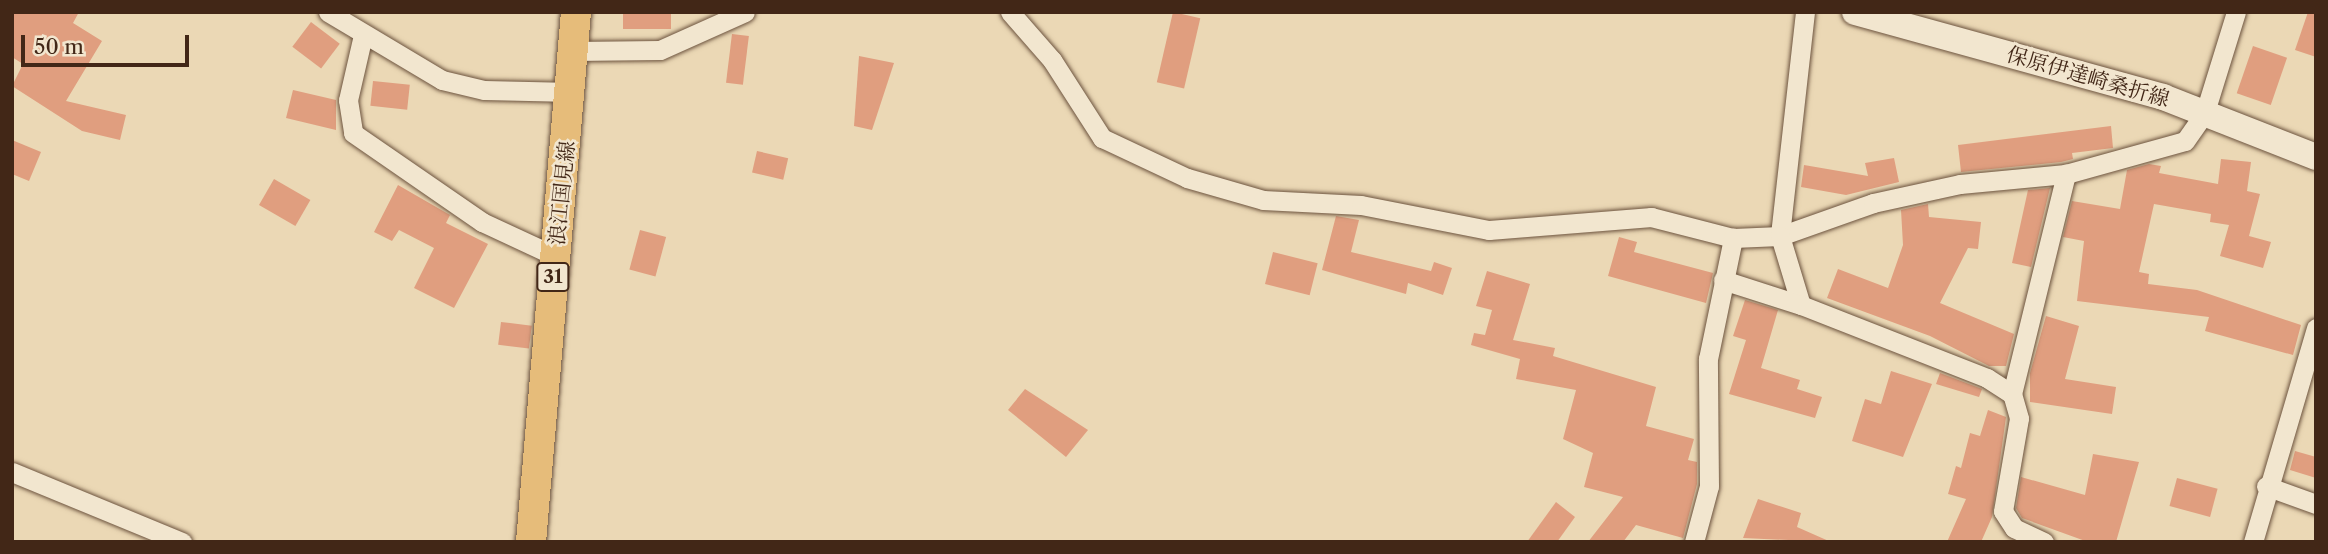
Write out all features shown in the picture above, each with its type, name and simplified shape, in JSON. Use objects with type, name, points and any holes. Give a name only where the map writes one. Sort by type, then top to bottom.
[{"type":"main road","name":"浪江国見線","points":[[531,542],[555,256],[573,92],[576,12]]},
{"type":"main road","name":"保原伊達崎桑折線","points":[[1854,12],[2205,112],[2316,157]]},
{"type":"street","points":[[328,12],[442,80],[484,90],[573,92]]},
{"type":"street","points":[[573,51],[660,50],[745,12]]},
{"type":"street","points":[[1010,12],[1052,60],[1102,138],[1186,178],[1263,200],[1361,205],[1489,230],[1651,217],[1733,238],[1780,236],[1873,203],[1948,186],[2066,174],[2185,141],[2205,112],[2236,12]]},
{"type":"street","points":[[1801,305],[1780,236],[1805,12]]},
{"type":"street","points":[[363,35],[348,100],[353,133],[482,222],[555,256]]},
{"type":"street","points":[[2045,542],[2014,528],[2003,511],[2020,418],[2012,394],[2066,174]]},
{"type":"street","points":[[1695,542],[1709,486],[1705,381],[1733,238]]},
{"type":"street","points":[[1723,281],[1801,305],[1987,378],[2012,394]]},
{"type":"street","points":[[2253,542],[2266,486],[2316,328]]},
{"type":"street","points":[[12,472],[182,542]]},
{"type":"street","points":[[2266,486],[2316,504]]},
{"type":"building","points":[[12,12],[79,12],[73,23],[102,41],[66,101],[126,115],[120,140],[82,131],[12,86],[23,64],[12,57]]},
{"type":"building","points":[[623,12],[671,12],[671,29],[623,29]]},
{"type":"building","points":[[1173,12],[1200,18],[1184,88],[1157,82]]},
{"type":"building","points":[[2308,12],[2316,12],[2316,57],[2295,50]]},
{"type":"building","points":[[311,22],[340,44],[321,68],[292,47]]},
{"type":"building","points":[[732,34],[749,36],[743,85],[726,83]]},
{"type":"building","points":[[2253,46],[2287,58],[2271,105],[2237,93]]},
{"type":"building","points":[[859,56],[894,63],[872,130],[854,126]]},
{"type":"building","points":[[373,81],[410,85],[407,110],[370,106]]},
{"type":"building","points":[[293,90],[336,100],[336,130],[286,118]]},
{"type":"building","points":[[2111,126],[2113,148],[2072,153],[2073,159],[2061,162],[1961,172],[1958,145]]},
{"type":"building","points":[[12,140],[41,152],[29,181],[12,174]]},
{"type":"building","points":[[757,151],[788,158],[783,180],[752,172]]},
{"type":"building","points":[[1894,158],[1899,182],[1846,195],[1801,187],[1804,165],[1868,176],[1865,163]]},
{"type":"building","points":[[2221,159],[2251,162],[2247,191],[2260,194],[2249,236],[2271,242],[2263,268],[2220,256],[2229,225],[2210,222],[2211,214],[2154,204],[2139,272],[2149,274],[2148,284],[2197,290],[2301,325],[2293,355],[2205,331],[2209,317],[2077,301],[2084,241],[2063,237],[2072,201],[2120,209],[2127,170],[2149,164],[2161,166],[2159,173],[2218,184]]},
{"type":"building","points":[[274,179],[310,200],[295,226],[259,205]]},
{"type":"building","points":[[398,185],[450,215],[446,223],[488,244],[454,308],[414,288],[434,248],[399,230],[392,241],[374,232]]},
{"type":"building","points":[[2050,188],[2031,267],[2012,263],[2028,190]]},
{"type":"building","points":[[1928,204],[1929,217],[1981,222],[1978,249],[1968,248],[1940,303],[2014,334],[2006,366],[1989,366],[1930,336],[1827,298],[1838,269],[1888,288],[1903,245],[1901,210]]},
{"type":"building","points":[[1336,216],[1359,220],[1351,252],[1431,271],[1434,262],[1452,268],[1443,295],[1408,283],[1406,294],[1322,270]]},
{"type":"building","points":[[640,230],[666,237],[655,277],[629,270]]},
{"type":"building","points":[[1619,237],[1637,242],[1634,252],[1713,273],[1706,303],[1608,276]]},
{"type":"building","points":[[1273,252],[1318,263],[1310,295],[1265,284]]},
{"type":"building","points":[[1487,271],[1530,284],[1513,340],[1555,348],[1553,356],[1656,387],[1646,426],[1694,439],[1688,460],[1697,462],[1697,484],[1683,538],[1636,525],[1623,542],[1588,542],[1623,497],[1584,487],[1593,453],[1563,439],[1576,390],[1516,379],[1520,359],[1471,345],[1474,333],[1485,335],[1492,310],[1476,306]]},
{"type":"building","points":[[1745,300],[1778,310],[1761,368],[1800,380],[1797,389],[1822,397],[1815,418],[1729,394],[1746,340],[1733,336]]},
{"type":"building","points":[[2046,316],[2079,326],[2065,379],[2116,387],[2112,414],[2030,402],[2030,373]]},
{"type":"building","points":[[501,322],[532,326],[529,349],[498,345]]},
{"type":"building","points":[[1891,371],[1932,384],[1903,457],[1852,441],[1865,399],[1881,404]]},
{"type":"building","points":[[1940,373],[1982,389],[1979,397],[1936,384]]},
{"type":"building","points":[[1025,389],[1088,430],[1066,457],[1008,410]]},
{"type":"building","points":[[1988,410],[2006,417],[1992,517],[1981,542],[1947,542],[1966,499],[1948,494],[1956,466],[1961,468],[1970,433],[1980,436]]},
{"type":"building","points":[[2295,451],[2316,457],[2316,478],[2290,470]]},
{"type":"building","points":[[2093,454],[2139,462],[2116,542],[2088,542],[2022,518],[2016,508],[2021,477],[2085,495]]},
{"type":"building","points":[[2177,478],[2218,489],[2210,517],[2169,506]]},
{"type":"building","points":[[1758,499],[1801,513],[1797,527],[1831,542],[1743,538]]},
{"type":"building","points":[[1556,502],[1575,517],[1557,542],[1527,542]]}]
